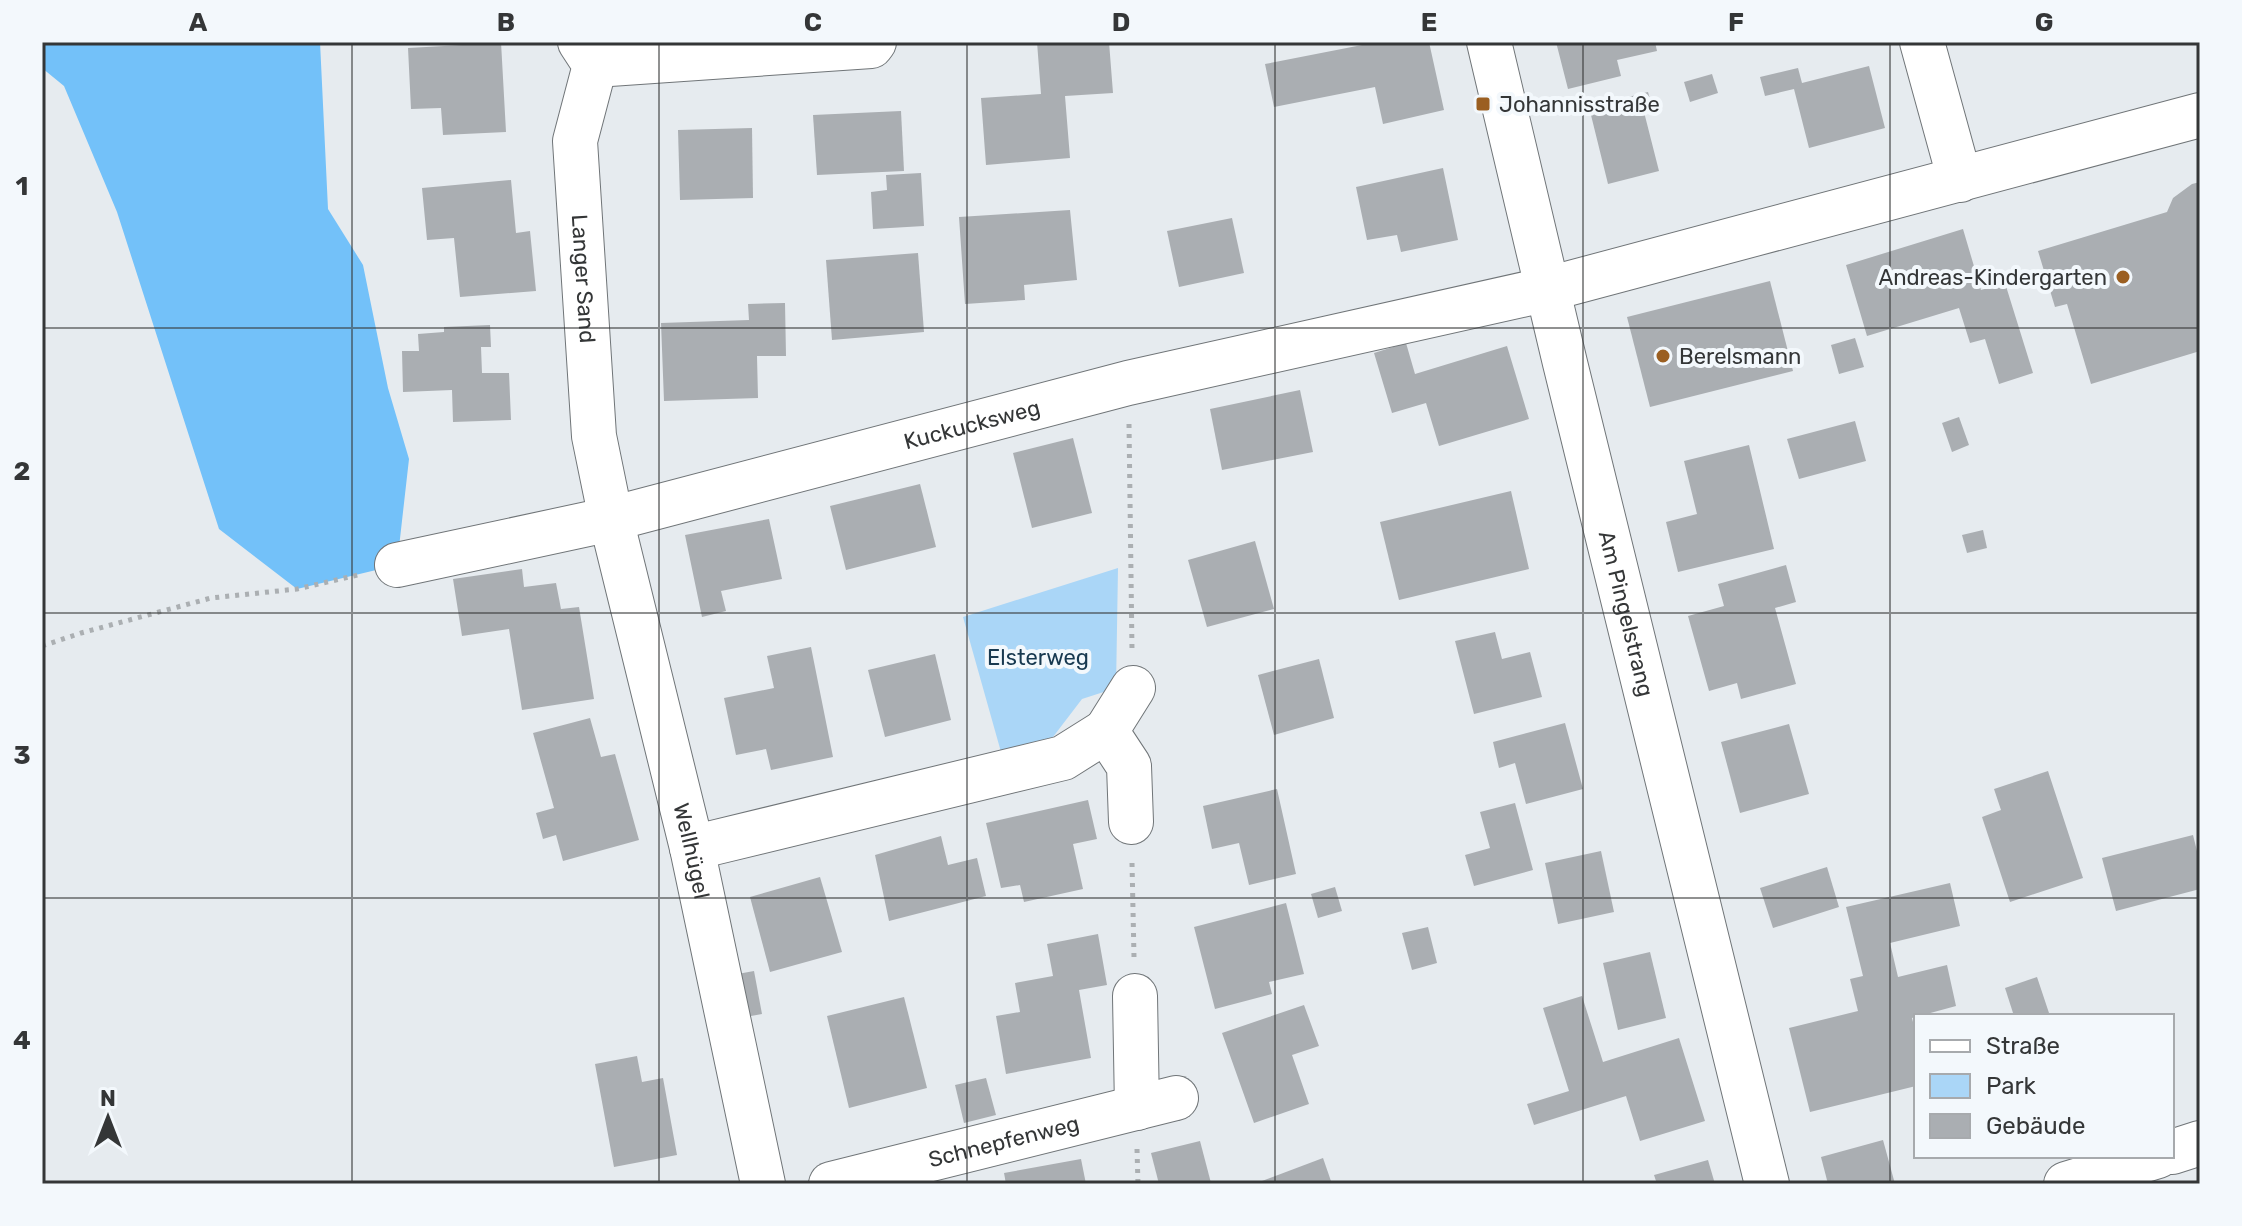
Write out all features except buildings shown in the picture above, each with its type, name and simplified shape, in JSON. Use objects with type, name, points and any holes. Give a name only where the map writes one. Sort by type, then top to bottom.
[{"type":"street","points":[[588,54],[871,46],[874,42]]},
{"type":"street","name":"Am Pingelstrang","points":[[1489,42],[1767,1184]]},
{"type":"street","points":[[1922,42],[1960,180]]},
{"type":"street","name":"Langer Sand","points":[[588,54],[575,141],[594,436],[611,519]]},
{"type":"street","points":[[1548,289],[2200,115]]},
{"type":"street","name":"Kuckucksweg","points":[[397,565],[611,519],[1128,383],[1548,289]]},
{"type":"street","name":"Wellhügel","points":[[611,519],[692,848],[763,1184]]},
{"type":"street","points":[[692,848],[1063,758],[1106,731],[1133,688]]},
{"type":"street","points":[[1106,731],[1129,766],[1131,822]]},
{"type":"street","name":"Schnepfenweg","points":[[831,1184],[1156,1103],[1135,996]]},
{"type":"street","points":[[2174,1151],[2200,1143]]},
{"type":"street","points":[[2066,1184],[2151,1158]]},
{"type":"path","points":[[1128,383],[1133,688]]},
{"type":"path","points":[[42,646],[211,598],[297,589],[397,565]]},
{"type":"path","points":[[1131,822],[1135,996]]},
{"type":"green space","name":"Elsterweg","points":[[1118,568],[1116,688],[1082,699],[1053,737],[1001,752],[963,617]]},
{"type":"shaded area","points":[[42,42],[320,42],[328,209],[363,265],[388,388],[409,459],[397,565],[297,589],[219,529],[117,212],[64,86],[42,68]]},
{"type":"place","name":"Johannisstraße","points":[[1483,104]]},
{"type":"place","name":"Andreas-Kindergarten","points":[[2123,277]]},
{"type":"place","name":"Berelsmann","points":[[1663,356]]}]
